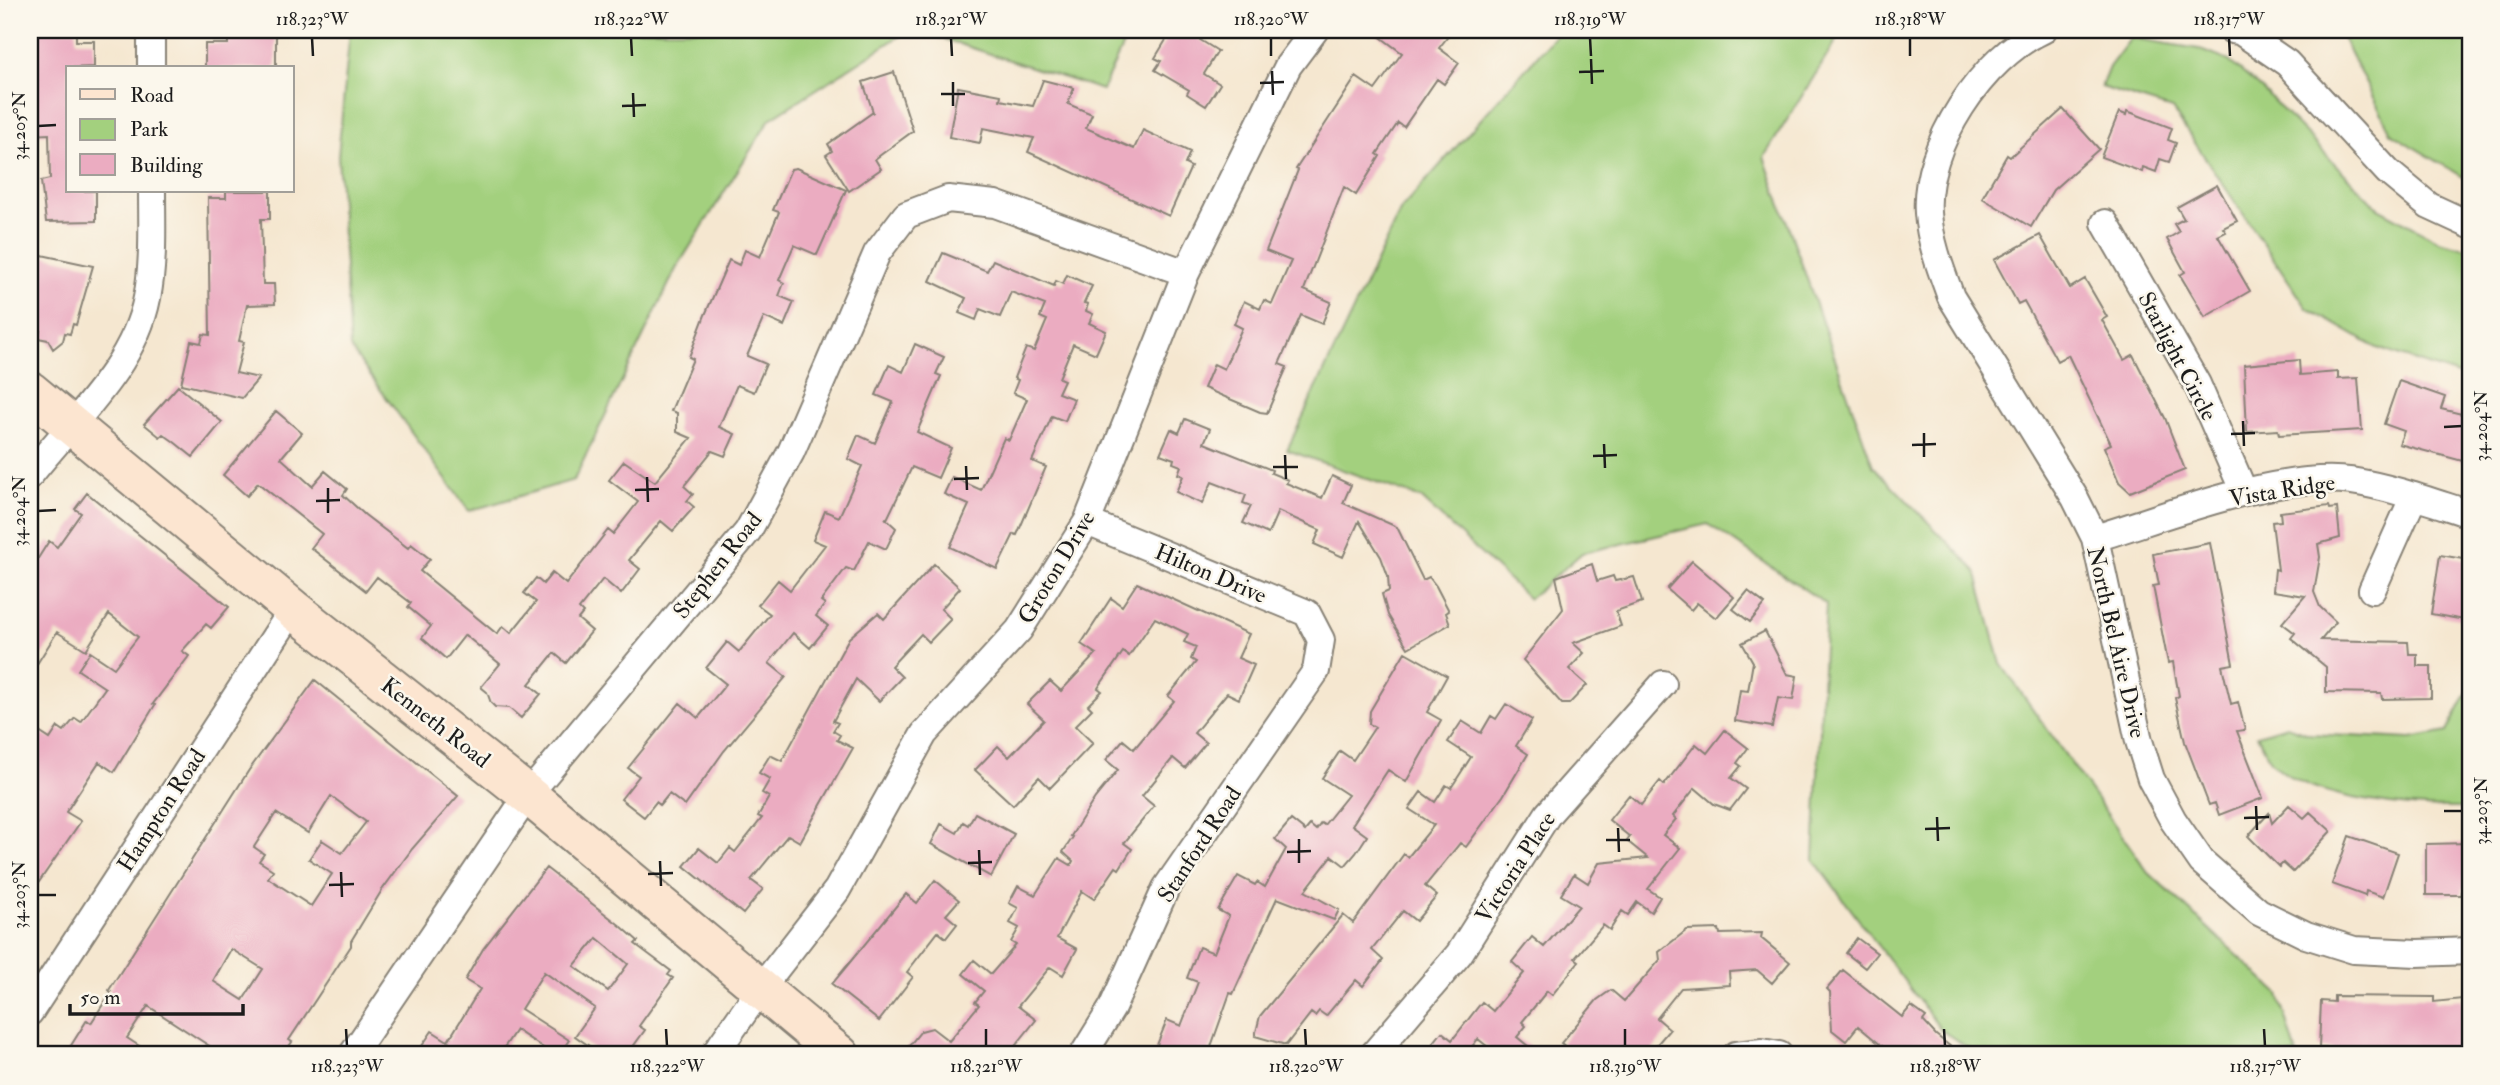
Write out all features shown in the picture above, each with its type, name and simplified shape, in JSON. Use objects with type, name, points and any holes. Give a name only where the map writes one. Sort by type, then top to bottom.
[{"type":"street","points":[[151,30],[151,66]]},
{"type":"street","name":"Groton Drive","points":[[714,1055],[761,988],[837,890],[924,734],[1019,630],[1087,522],[1186,273],[1288,66],[1315,30]]},
{"type":"street","name":"North Bel Aire Drive","points":[[2043,30],[2023,39],[1981,76],[1954,118],[1935,166],[1928,212],[1938,263],[1951,297],[2075,498],[2095,538],[2139,741],[2157,789],[2173,820],[2202,862],[2259,912],[2306,935],[2354,950],[2417,953],[2470,951]]},
{"type":"street","points":[[2232,30],[2240,31],[2287,63],[2388,172],[2429,206],[2470,225]]},
{"type":"street","points":[[30,475],[115,368],[139,325],[150,276],[152,192]]},
{"type":"street","name":"Stephen Road","points":[[352,1055],[528,795],[748,531],[791,452],[877,253],[906,215],[948,199],[995,204],[1186,273]]},
{"type":"street","name":"Starlight Circle","points":[[2105,223],[2197,384],[2244,492]]},
{"type":"street","name":"Kenneth Road","points":[[30,391],[293,609],[528,795],[840,1055]]},
{"type":"street","name":"Vista Ridge","points":[[2095,538],[2244,492],[2316,481],[2350,481],[2414,496],[2470,514]]},
{"type":"street","points":[[2372,590],[2414,496]]},
{"type":"street","name":"Hilton Drive","points":[[1087,522],[1307,613],[1321,640]]},
{"type":"street","name":"Hampton Road","points":[[30,1012],[293,609]]},
{"type":"street","name":"Stanford Road","points":[[1083,1055],[1112,1008],[1166,888],[1316,671],[1321,640]]},
{"type":"street","name":"Victoria Place","points":[[1373,1055],[1459,954],[1548,814],[1663,684]]},
{"type":"street","points":[[1738,1054],[1779,1055]]},
{"type":"green space","points":[[350,30],[909,30],[770,119],[676,269],[574,480],[469,511],[350,348],[338,156]]},
{"type":"green space","points":[[916,30],[1130,30],[1102,90]]},
{"type":"green space","points":[[1560,30],[1843,30],[1764,157],[1873,466],[1976,571],[2001,664],[2148,872],[2279,994],[2297,1055],[1979,1055],[1941,1030],[1814,860],[1826,604],[1708,524],[1582,553],[1529,599],[1421,498],[1287,450],[1401,209]]},
{"type":"green space","points":[[2334,30],[2470,30],[2470,181],[2392,134],[2341,36]]},
{"type":"green space","points":[[2131,38],[2199,49],[2229,61],[2263,90],[2378,208],[2439,241],[2470,249],[2470,379],[2377,348],[2307,308],[2172,109],[2101,87],[2109,67]]},
{"type":"green space","points":[[2470,687],[2470,808],[2397,805],[2343,796],[2317,788],[2295,779],[2277,767],[2257,735],[2287,726],[2309,734],[2411,739],[2447,732]]},
{"type":"building","points":[[30,30],[76,30],[76,41],[94,41],[94,66],[66,66],[66,192],[96,192],[96,221],[46,222],[41,181],[50,179],[49,134],[30,135],[30,88],[33,88]]},
{"type":"building","points":[[228,30],[276,30],[276,66],[205,66],[205,44],[228,44]]},
{"type":"building","points":[[1172,30],[1184,30],[1218,51],[1204,74],[1220,84],[1206,106],[1187,94],[1189,90],[1155,70],[1161,61],[1155,58]]},
{"type":"building","points":[[1371,30],[1453,30],[1439,48],[1459,63],[1444,84],[1437,79],[1404,127],[1398,123],[1377,154],[1380,156],[1356,195],[1344,187],[1304,290],[1331,302],[1322,324],[1301,315],[1279,364],[1287,367],[1267,413],[1260,412],[1204,388],[1214,364],[1224,369],[1242,328],[1234,324],[1244,301],[1260,309],[1264,300],[1272,304],[1291,261],[1266,251],[1298,170],[1296,169],[1356,77],[1375,90],[1402,53]]},
{"type":"building","points":[[894,72],[913,131],[875,159],[881,169],[849,191],[826,155],[832,151],[828,144],[873,112],[863,82]]},
{"type":"building","points":[[1043,80],[1074,88],[1068,104],[1092,114],[1086,128],[1134,149],[1143,130],[1190,152],[1185,164],[1191,167],[1169,216],[1028,152],[1034,138],[983,128],[980,143],[949,137],[958,87],[1001,95],[1000,100],[1033,106]]},
{"type":"building","points":[[2063,109],[2099,149],[2053,190],[2031,227],[1982,198],[2007,155],[2010,157]]},
{"type":"building","points":[[2127,111],[2172,128],[2168,140],[2176,143],[2169,162],[2160,159],[2156,172],[2143,167],[2142,172],[2101,157],[2119,112],[2126,115]]},
{"type":"building","points":[[796,168],[846,190],[817,255],[794,245],[779,280],[784,283],[779,296],[794,302],[784,326],[764,317],[747,356],[766,364],[754,392],[737,385],[719,427],[735,434],[725,456],[712,451],[684,486],[693,494],[687,501],[694,507],[673,531],[661,521],[629,560],[640,569],[621,594],[603,579],[579,609],[583,613],[578,619],[592,631],[566,663],[554,653],[529,684],[541,694],[521,718],[509,708],[495,707],[491,703],[487,692],[481,687],[500,664],[465,635],[446,659],[422,638],[431,626],[408,607],[411,603],[377,577],[366,591],[311,548],[322,534],[258,483],[247,496],[223,475],[276,411],[302,433],[281,458],[312,486],[325,471],[347,489],[343,495],[365,515],[408,548],[411,544],[430,559],[420,571],[497,634],[503,626],[511,633],[536,602],[524,593],[536,578],[543,584],[552,573],[566,584],[608,530],[613,534],[638,502],[609,480],[624,461],[655,482],[691,438],[677,432],[677,413],[671,411],[693,359],[689,357],[705,315],[729,260],[739,265],[745,250],[760,257],[779,212],[773,210],[791,169]]},
{"type":"building","points":[[2217,185],[2237,221],[2223,228],[2226,232],[2218,236],[2250,291],[2205,317],[2180,275],[2185,272],[2167,239],[2179,232],[2174,224],[2184,219],[2177,207]]},
{"type":"building","points":[[226,192],[270,192],[270,219],[261,219],[263,284],[274,284],[275,304],[247,305],[239,341],[244,342],[236,373],[259,378],[242,398],[181,384],[191,341],[201,343],[203,334],[210,335],[208,198],[226,198]]},
{"type":"building","points":[[2040,235],[2070,288],[2085,279],[2107,317],[2102,320],[2124,360],[2133,355],[2165,418],[2185,470],[2130,492],[2119,482],[2104,447],[2111,444],[2068,355],[2057,361],[2024,301],[2018,304],[1994,260]]},
{"type":"building","points":[[943,253],[987,271],[993,260],[1054,286],[1056,281],[1063,284],[1067,275],[1092,286],[1084,303],[1088,304],[1086,311],[1093,314],[1089,323],[1106,331],[1096,354],[1073,344],[1059,378],[1064,380],[1058,393],[1074,399],[1065,421],[1052,416],[1032,461],[1046,467],[1017,535],[1014,534],[997,569],[950,547],[969,505],[944,494],[952,477],[981,490],[1004,438],[1009,440],[1027,399],[1013,393],[1018,380],[1014,378],[1026,348],[1034,351],[1047,320],[1040,317],[1045,305],[1011,292],[1000,317],[980,309],[976,320],[959,313],[966,298],[930,281]]},
{"type":"building","points":[[37,254],[93,266],[76,325],[73,324],[70,334],[65,333],[63,341],[53,349],[48,340],[38,338],[40,331],[33,329],[36,314],[30,313],[30,272],[33,272]]},
{"type":"building","points":[[915,344],[944,357],[936,374],[941,376],[917,432],[951,448],[938,478],[912,467],[887,519],[885,518],[896,528],[886,549],[869,541],[854,571],[846,568],[821,601],[825,604],[816,616],[828,626],[810,648],[793,633],[769,663],[786,677],[724,751],[685,806],[669,794],[660,805],[656,802],[644,817],[621,799],[639,776],[628,768],[680,703],[698,718],[726,684],[706,668],[727,642],[739,652],[770,614],[758,605],[778,580],[790,590],[825,545],[813,540],[825,511],[839,517],[862,466],[848,459],[858,435],[875,443],[893,402],[876,395],[889,365],[903,372]]},
{"type":"building","points":[[2299,360],[2300,375],[2338,372],[2338,379],[2358,378],[2362,430],[2279,435],[2278,430],[2247,432],[2244,365]]},
{"type":"building","points":[[2399,381],[2445,397],[2441,409],[2470,416],[2470,463],[2399,444],[2404,431],[2384,424]]},
{"type":"building","points":[[178,386],[222,422],[193,457],[163,434],[160,437],[144,424]]},
{"type":"building","points":[[1185,419],[1210,429],[1204,443],[1272,470],[1271,473],[1288,480],[1286,483],[1322,498],[1332,476],[1351,485],[1343,503],[1397,527],[1423,580],[1429,577],[1436,586],[1449,611],[1446,613],[1450,624],[1408,648],[1388,615],[1382,594],[1389,591],[1388,576],[1381,557],[1359,521],[1343,557],[1314,544],[1320,530],[1278,511],[1268,534],[1243,523],[1251,506],[1243,503],[1246,495],[1212,482],[1202,504],[1176,492],[1183,476],[1178,474],[1181,466],[1173,463],[1174,459],[1160,454],[1171,429],[1179,433]]},
{"type":"building","points":[[87,493],[229,607],[211,628],[206,624],[182,651],[189,656],[153,704],[155,705],[114,772],[99,762],[66,812],[81,821],[30,895],[30,726],[50,739],[58,727],[64,731],[75,718],[81,722],[105,688],[78,670],[90,652],[114,668],[138,637],[109,614],[86,650],[57,632],[30,675],[30,571],[49,541],[57,547],[81,513],[75,509]]},
{"type":"building","points":[[2329,506],[2330,509],[2337,508],[2340,538],[2318,544],[2320,557],[2314,592],[2320,607],[2336,622],[2321,640],[2408,642],[2409,654],[2417,654],[2417,666],[2431,666],[2431,698],[2382,699],[2381,693],[2326,692],[2326,667],[2291,638],[2295,633],[2282,623],[2305,596],[2273,591],[2275,569],[2278,570],[2272,522],[2281,521],[2280,512]]},
{"type":"building","points":[[2210,543],[2233,664],[2222,666],[2231,704],[2238,702],[2245,730],[2237,731],[2263,798],[2219,815],[2215,803],[2209,805],[2185,742],[2175,698],[2179,696],[2173,662],[2168,663],[2153,586],[2159,585],[2153,554]]},
{"type":"building","points":[[2440,555],[2470,560],[2470,621],[2431,614]]},
{"type":"building","points":[[1692,561],[1734,597],[1716,618],[1697,603],[1691,610],[1667,589]]},
{"type":"building","points":[[934,564],[960,588],[941,609],[951,619],[929,642],[921,634],[891,666],[902,677],[879,701],[856,679],[833,721],[838,723],[833,731],[840,735],[837,740],[853,748],[800,842],[788,835],[751,880],[763,889],[743,914],[684,866],[699,848],[718,863],[730,848],[735,852],[762,818],[758,816],[769,797],[762,793],[770,779],[759,773],[770,755],[782,761],[849,638],[878,613],[884,619]]},
{"type":"building","points":[[1592,564],[1597,581],[1613,576],[1615,581],[1634,577],[1642,602],[1616,611],[1621,626],[1573,643],[1584,653],[1569,669],[1587,685],[1569,704],[1562,704],[1523,660],[1563,609],[1556,577]]},
{"type":"building","points":[[1137,583],[1249,634],[1238,658],[1254,665],[1239,699],[1227,693],[1194,733],[1206,743],[1185,768],[1173,758],[1142,796],[1154,806],[1124,843],[1132,849],[1094,899],[1082,891],[1057,938],[1077,949],[1063,975],[1050,967],[1018,1006],[1036,1020],[1008,1055],[902,1055],[921,1031],[932,1028],[949,1041],[979,1005],[975,1002],[984,991],[963,974],[974,960],[991,974],[1016,945],[1011,942],[1019,928],[1010,923],[1018,908],[1009,903],[1018,886],[1035,895],[1059,858],[1071,865],[1073,861],[1063,852],[1095,798],[1118,770],[1106,760],[1123,740],[1134,749],[1174,701],[1168,696],[1196,662],[1191,659],[1196,647],[1184,642],[1188,634],[1155,618],[1129,656],[1123,652],[1098,688],[1102,691],[1088,705],[1092,709],[1075,726],[1093,743],[1050,788],[1039,777],[1013,805],[975,770],[998,746],[1009,757],[1044,720],[1027,704],[1050,681],[1061,691],[1096,654],[1081,644],[1111,598],[1122,606]]},
{"type":"building","points":[[1748,591],[1765,604],[1750,622],[1733,609]]},
{"type":"building","points":[[1765,631],[1787,674],[1797,676],[1793,700],[1778,698],[1772,727],[1735,721],[1740,690],[1748,691],[1753,662],[1742,643]]},
{"type":"building","points":[[1405,652],[1447,676],[1427,712],[1441,720],[1406,782],[1388,770],[1352,825],[1367,836],[1356,853],[1345,866],[1332,856],[1305,891],[1339,910],[1334,920],[1277,898],[1233,994],[1230,993],[1208,1055],[1168,1055],[1155,1050],[1167,1020],[1181,1026],[1198,982],[1187,978],[1199,947],[1214,953],[1229,916],[1218,910],[1238,876],[1265,887],[1286,849],[1275,839],[1291,820],[1305,831],[1310,825],[1316,830],[1321,823],[1324,825],[1348,795],[1322,778],[1340,751],[1353,760],[1375,727],[1369,724],[1370,711]]},
{"type":"building","points":[[315,680],[458,796],[412,849],[382,890],[351,941],[351,946],[289,1040],[292,1042],[283,1055],[206,1055],[211,1047],[148,1006],[127,1038],[153,1055],[65,1055],[87,1020],[91,1023],[111,992],[109,990],[249,770]],"holes":[[[331,796],[366,822],[342,853],[322,840],[309,859],[332,874],[311,906],[268,878],[273,870],[259,861],[264,854],[254,847],[276,813],[308,833]],[[231,949],[263,969],[243,1000],[213,981]]]},
{"type":"building","points":[[1506,704],[1532,720],[1516,746],[1528,754],[1503,796],[1466,847],[1460,843],[1425,886],[1437,896],[1416,921],[1403,911],[1372,950],[1383,960],[1363,986],[1356,980],[1326,1016],[1319,1011],[1315,1016],[1311,1013],[1286,1045],[1255,1036],[1260,1016],[1343,915],[1353,923],[1404,854],[1408,857],[1434,825],[1409,809],[1421,792],[1435,802],[1446,785],[1451,788],[1471,757],[1448,742],[1462,721],[1481,733],[1491,716],[1496,719]]},
{"type":"building","points":[[1725,730],[1748,748],[1737,763],[1741,766],[1731,778],[1746,789],[1730,810],[1714,804],[1695,788],[1673,816],[1676,819],[1663,835],[1680,848],[1648,889],[1660,897],[1651,912],[1637,902],[1628,915],[1622,911],[1610,930],[1603,925],[1575,958],[1579,961],[1552,995],[1547,991],[1522,1022],[1526,1026],[1517,1037],[1539,1055],[1498,1055],[1478,1039],[1467,1053],[1470,1055],[1424,1055],[1442,1032],[1452,1040],[1482,1002],[1493,1011],[1524,973],[1512,962],[1532,937],[1544,947],[1579,906],[1561,895],[1574,874],[1588,883],[1599,863],[1648,858],[1627,841],[1630,837],[1609,820],[1629,795],[1641,805],[1660,781],[1664,785],[1696,744],[1707,753]]},
{"type":"building","points":[[2289,805],[2304,818],[2310,812],[2331,831],[2293,872],[2283,863],[2279,867],[2248,836],[2269,813],[2272,823]]},
{"type":"building","points":[[975,813],[1014,834],[991,877],[931,844],[941,824],[957,833],[963,822],[968,825]]},
{"type":"building","points":[[2349,836],[2398,853],[2383,897],[2366,891],[2365,896],[2332,884]]},
{"type":"building","points":[[2470,843],[2470,889],[2462,888],[2462,895],[2426,895],[2426,844]]},
{"type":"building","points":[[546,868],[622,927],[638,941],[635,944],[671,971],[668,975],[673,978],[639,1026],[645,1030],[627,1055],[602,1055],[575,1036],[595,1008],[544,972],[521,1009],[569,1040],[559,1055],[554,1055],[516,1030],[499,1055],[416,1055],[432,1031],[448,1041],[480,989],[465,980],[483,949]],"holes":[[[597,938],[628,964],[608,991],[574,966]]]},
{"type":"building","points":[[935,880],[959,900],[946,915],[957,924],[946,938],[938,932],[907,972],[913,977],[879,1021],[832,984],[906,894],[917,903]]},
{"type":"building","points":[[1719,929],[1720,934],[1762,933],[1761,938],[1790,962],[1772,983],[1757,970],[1729,972],[1730,985],[1681,988],[1657,1018],[1670,1029],[1648,1055],[1576,1055],[1561,1043],[1597,1000],[1611,990],[1624,1001],[1660,960],[1659,952],[1687,930]]},
{"type":"building","points":[[1857,938],[1877,953],[1865,968],[1846,953]]},
{"type":"building","points":[[1843,970],[1902,1017],[1911,1006],[1926,1017],[1923,1021],[1936,1035],[1961,1055],[1893,1055],[1858,1026],[1846,1041],[1832,1030],[1830,992],[1827,989]]},
{"type":"building","points":[[2334,996],[2434,997],[2434,1002],[2462,999],[2463,1006],[2470,1005],[2470,1055],[2334,1055],[2334,1049],[2319,1048],[2321,1001],[2334,1002]]}]
